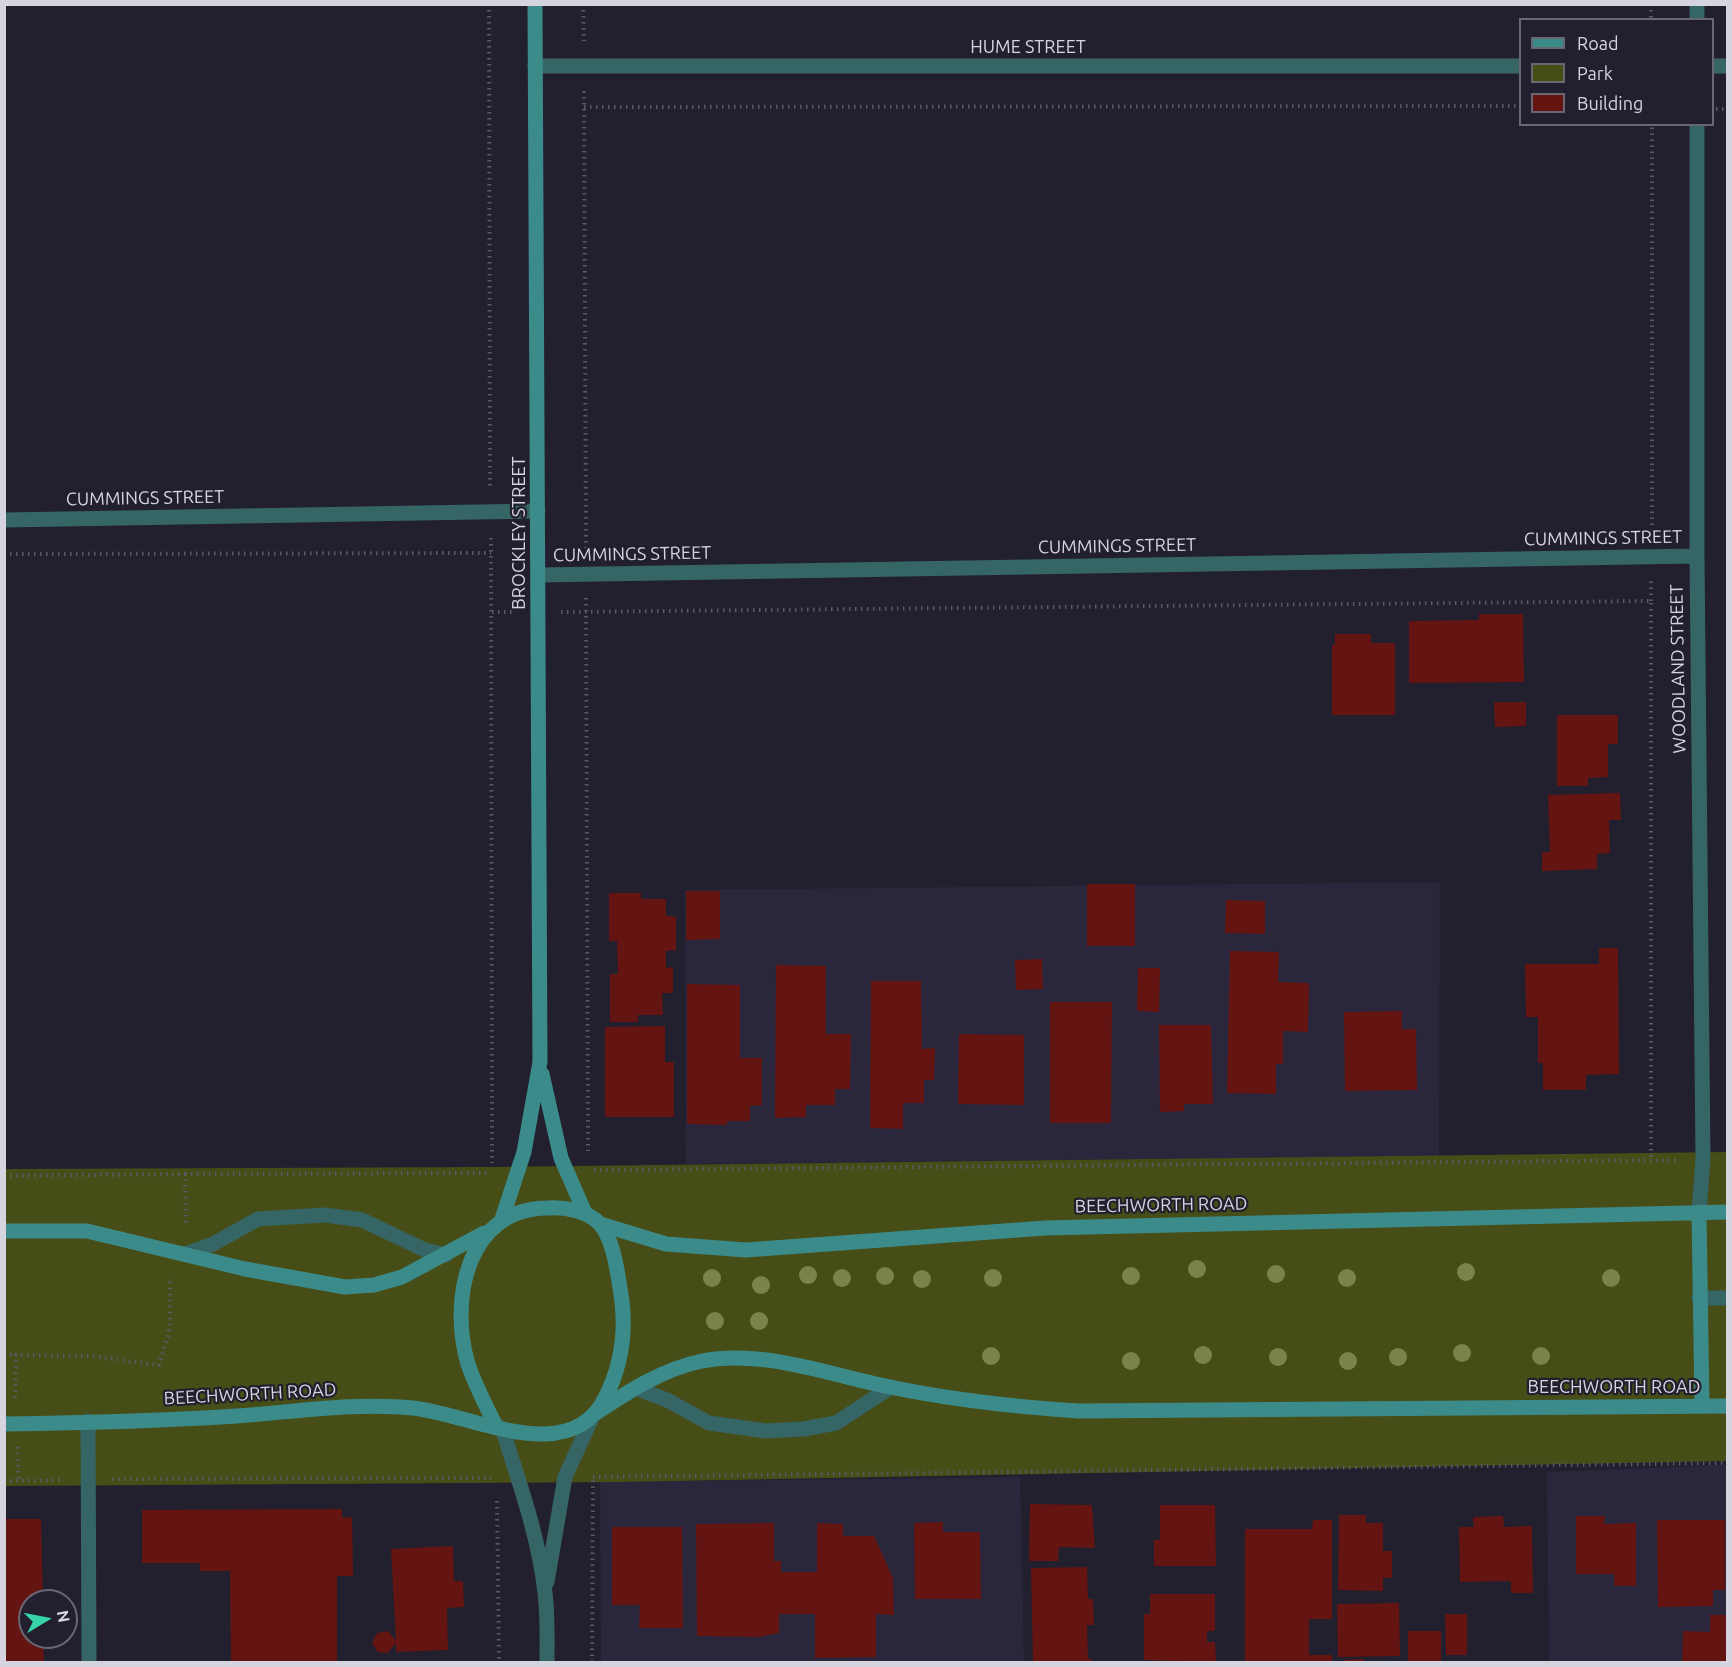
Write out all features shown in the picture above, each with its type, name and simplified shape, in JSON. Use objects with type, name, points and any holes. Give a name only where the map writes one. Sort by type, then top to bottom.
[{"type":"main road","name":"BROCKLEY STREET","points":[[502,1219],[519,1172],[540,1062],[536,4]]},
{"type":"main road","name":"BROCKLEY STREET","points":[[540,1062],[552,1123],[566,1171],[585,1213]]},
{"type":"main road","points":[[4,1231],[87,1231],[245,1269],[345,1287],[374,1285],[402,1277],[446,1255],[502,1219],[540,1208],[560,1208],[585,1213],[600,1224],[610,1246],[618,1273],[623,1332],[617,1372],[594,1415],[574,1429],[538,1435],[499,1427],[468,1363],[462,1319],[467,1273],[474,1252],[487,1230]]},
{"type":"main road","points":[[1699,1212],[1702,1406]]},
{"type":"main road","name":"BEECHWORTH ROAD","points":[[600,1224],[666,1244],[746,1250],[1045,1228],[1728,1212]]},
{"type":"main road","name":"BEECHWORTH ROAD","points":[[594,1415],[636,1388],[687,1365],[737,1358],[790,1365],[891,1387],[1004,1407],[1079,1411],[1728,1406]]},
{"type":"main road","name":"BEECHWORTH ROAD","points":[[10,1424],[219,1417],[394,1406],[434,1411],[499,1427]]},
{"type":"street","name":"HUME STREET","points":[[535,66],[1519,66]]},
{"type":"street","name":"WOODLAND STREET","points":[[1697,126],[1697,556],[1703,1159],[1699,1212]]},
{"type":"street","name":"CUMMINGS STREET","points":[[4,520],[538,511]]},
{"type":"street","name":"CUMMINGS STREET","points":[[539,575],[1697,556]]},
{"type":"street","points":[[181,1253],[219,1242],[258,1219],[273,1216],[326,1215],[362,1220],[425,1250],[446,1255]]},
{"type":"street","points":[[1699,1298],[1728,1298]]},
{"type":"street","points":[[636,1388],[667,1400],[709,1423],[766,1431],[803,1429],[836,1423],[891,1387]]},
{"type":"street","points":[[547,1662],[546,1594],[565,1477],[594,1415]]},
{"type":"street","points":[[88,1421],[89,1662]]},
{"type":"street","points":[[499,1427],[531,1523],[546,1594]]},
{"type":"path","points":[[489,4],[492,1173]]},
{"type":"path","points":[[584,107],[1519,106]]},
{"type":"path","points":[[1651,1160],[1652,126]]},
{"type":"path","points":[[4,554],[491,553]]},
{"type":"path","points":[[492,612],[1651,601]]},
{"type":"path","points":[[566,1171],[1703,1159]]},
{"type":"path","points":[[4,1176],[519,1172]]},
{"type":"path","points":[[4,1354],[92,1356],[159,1365],[170,1328],[168,1281],[181,1253],[186,1228],[185,1174]]},
{"type":"path","points":[[16,1355],[10,1424],[19,1480]]},
{"type":"path","points":[[593,1477],[1728,1463]]},
{"type":"path","points":[[4,1481],[496,1478]]},
{"type":"path","points":[[496,1489],[499,1662]]},
{"type":"shaded area","points":[[1440,882],[1439,1156],[686,1164],[685,890]]},
{"type":"shaded area","points":[[1727,1465],[1727,1662],[1549,1662],[1547,1472]]},
{"type":"shaded area","points":[[1020,1477],[1024,1662],[601,1662],[600,1482]]},
{"type":"green space","points":[[1727,1152],[1727,1461],[621,1482],[5,1486],[4,1169],[490,1167]]},
{"type":"building","points":[[1479,614],[1523,614],[1524,682],[1409,683],[1409,621],[1479,620]]},
{"type":"building","points":[[1335,634],[1371,634],[1371,643],[1395,643],[1395,715],[1332,715],[1332,645],[1335,645]]},
{"type":"building","points":[[1494,702],[1526,702],[1526,726],[1495,727]]},
{"type":"building","points":[[1557,715],[1618,715],[1618,744],[1608,744],[1608,777],[1588,778],[1588,786],[1557,786]]},
{"type":"building","points":[[1620,793],[1621,820],[1609,820],[1610,853],[1597,854],[1597,869],[1542,871],[1542,852],[1550,852],[1548,795]]},
{"type":"building","points":[[1087,884],[1135,884],[1135,946],[1087,946]]},
{"type":"building","points":[[686,891],[720,891],[720,939],[686,940]]},
{"type":"building","points":[[609,893],[641,893],[641,899],[666,899],[666,916],[676,917],[676,950],[666,951],[666,968],[673,967],[673,993],[662,993],[663,1015],[638,1015],[638,1022],[610,1022],[610,974],[618,974],[617,941],[609,941]]},
{"type":"building","points":[[1226,900],[1265,901],[1265,934],[1225,933]]},
{"type":"building","points":[[1599,948],[1618,948],[1619,1074],[1586,1075],[1586,1090],[1543,1090],[1543,1063],[1538,1063],[1538,1017],[1526,1017],[1525,964],[1599,964]]},
{"type":"building","points":[[1230,951],[1279,952],[1278,982],[1309,983],[1308,1032],[1283,1031],[1283,1064],[1276,1064],[1276,1094],[1227,1093]]},
{"type":"building","points":[[1042,959],[1043,989],[1016,990],[1015,960]]},
{"type":"building","points":[[776,965],[826,966],[826,1034],[851,1034],[850,1089],[835,1089],[835,1105],[806,1105],[806,1117],[775,1118]]},
{"type":"building","points":[[1138,968],[1160,968],[1159,1012],[1137,1011]]},
{"type":"building","points":[[871,981],[921,981],[922,1049],[935,1048],[934,1080],[924,1080],[924,1103],[903,1103],[903,1129],[870,1128]]},
{"type":"building","points":[[687,984],[740,985],[740,1058],[762,1058],[762,1105],[750,1106],[750,1121],[727,1121],[727,1125],[687,1124]]},
{"type":"building","points":[[1050,1002],[1112,1002],[1111,1123],[1050,1123]]},
{"type":"building","points":[[1402,1011],[1402,1029],[1416,1029],[1417,1090],[1345,1091],[1344,1012]]},
{"type":"building","points":[[1159,1025],[1211,1025],[1213,1104],[1184,1104],[1184,1111],[1160,1112]]},
{"type":"building","points":[[665,1026],[665,1062],[674,1062],[674,1117],[605,1117],[605,1027]]},
{"type":"building","points":[[959,1034],[1024,1035],[1024,1105],[958,1104]]},
{"type":"building","points":[[1030,1504],[1092,1505],[1095,1548],[1059,1547],[1058,1561],[1029,1561]]},
{"type":"building","points":[[1160,1505],[1215,1505],[1216,1566],[1154,1566],[1154,1540],[1160,1540]]},
{"type":"building","points":[[342,1509],[342,1518],[352,1517],[353,1576],[337,1576],[337,1662],[231,1662],[230,1571],[200,1571],[200,1563],[142,1563],[142,1510]]},
{"type":"building","points":[[1339,1515],[1366,1515],[1366,1523],[1383,1523],[1383,1551],[1392,1551],[1392,1578],[1383,1578],[1383,1591],[1338,1590]]},
{"type":"building","points":[[1503,1516],[1504,1527],[1532,1526],[1533,1593],[1511,1593],[1511,1581],[1460,1582],[1459,1527],[1474,1527],[1473,1517]]},
{"type":"building","points":[[1576,1516],[1605,1516],[1604,1524],[1636,1523],[1636,1586],[1614,1586],[1614,1574],[1576,1574]]},
{"type":"building","points":[[4,1519],[41,1519],[43,1589],[18,1589],[18,1649],[43,1649],[44,1662],[4,1662]]},
{"type":"building","points":[[1313,1520],[1332,1520],[1332,1619],[1309,1619],[1309,1655],[1332,1655],[1332,1662],[1245,1662],[1245,1529],[1312,1529]]},
{"type":"building","points":[[1657,1520],[1725,1520],[1725,1590],[1713,1590],[1713,1606],[1658,1607]]},
{"type":"building","points":[[943,1522],[943,1532],[980,1532],[981,1599],[915,1599],[914,1523]]},
{"type":"building","points":[[774,1523],[774,1561],[781,1561],[781,1572],[817,1572],[817,1523],[843,1524],[843,1536],[874,1536],[893,1578],[894,1615],[876,1614],[876,1657],[815,1658],[815,1614],[779,1614],[779,1633],[758,1637],[697,1636],[696,1524]]},
{"type":"building","points":[[612,1527],[682,1527],[683,1628],[639,1628],[640,1605],[612,1605]]},
{"type":"building","points":[[453,1546],[454,1581],[463,1581],[464,1607],[447,1608],[448,1650],[396,1652],[396,1643],[388,1653],[378,1652],[372,1643],[377,1633],[388,1631],[396,1641],[391,1549]]},
{"type":"building","points":[[1087,1567],[1088,1599],[1093,1599],[1094,1625],[1087,1625],[1088,1659],[1092,1659],[1092,1662],[1033,1662],[1031,1568]]},
{"type":"building","points":[[1150,1594],[1215,1594],[1215,1631],[1207,1631],[1207,1642],[1215,1642],[1216,1662],[1144,1660],[1144,1614],[1150,1614]]},
{"type":"building","points":[[1399,1603],[1400,1656],[1338,1657],[1337,1604]]},
{"type":"building","points":[[1445,1614],[1467,1614],[1467,1655],[1446,1655]]},
{"type":"building","points":[[1710,1615],[1728,1615],[1728,1662],[1682,1662],[1683,1631],[1710,1632]]},
{"type":"building","points":[[1408,1631],[1441,1631],[1441,1662],[1408,1662]]},
{"type":"building","points":[[1364,1659],[1364,1662],[1344,1662],[1344,1660]]}]
